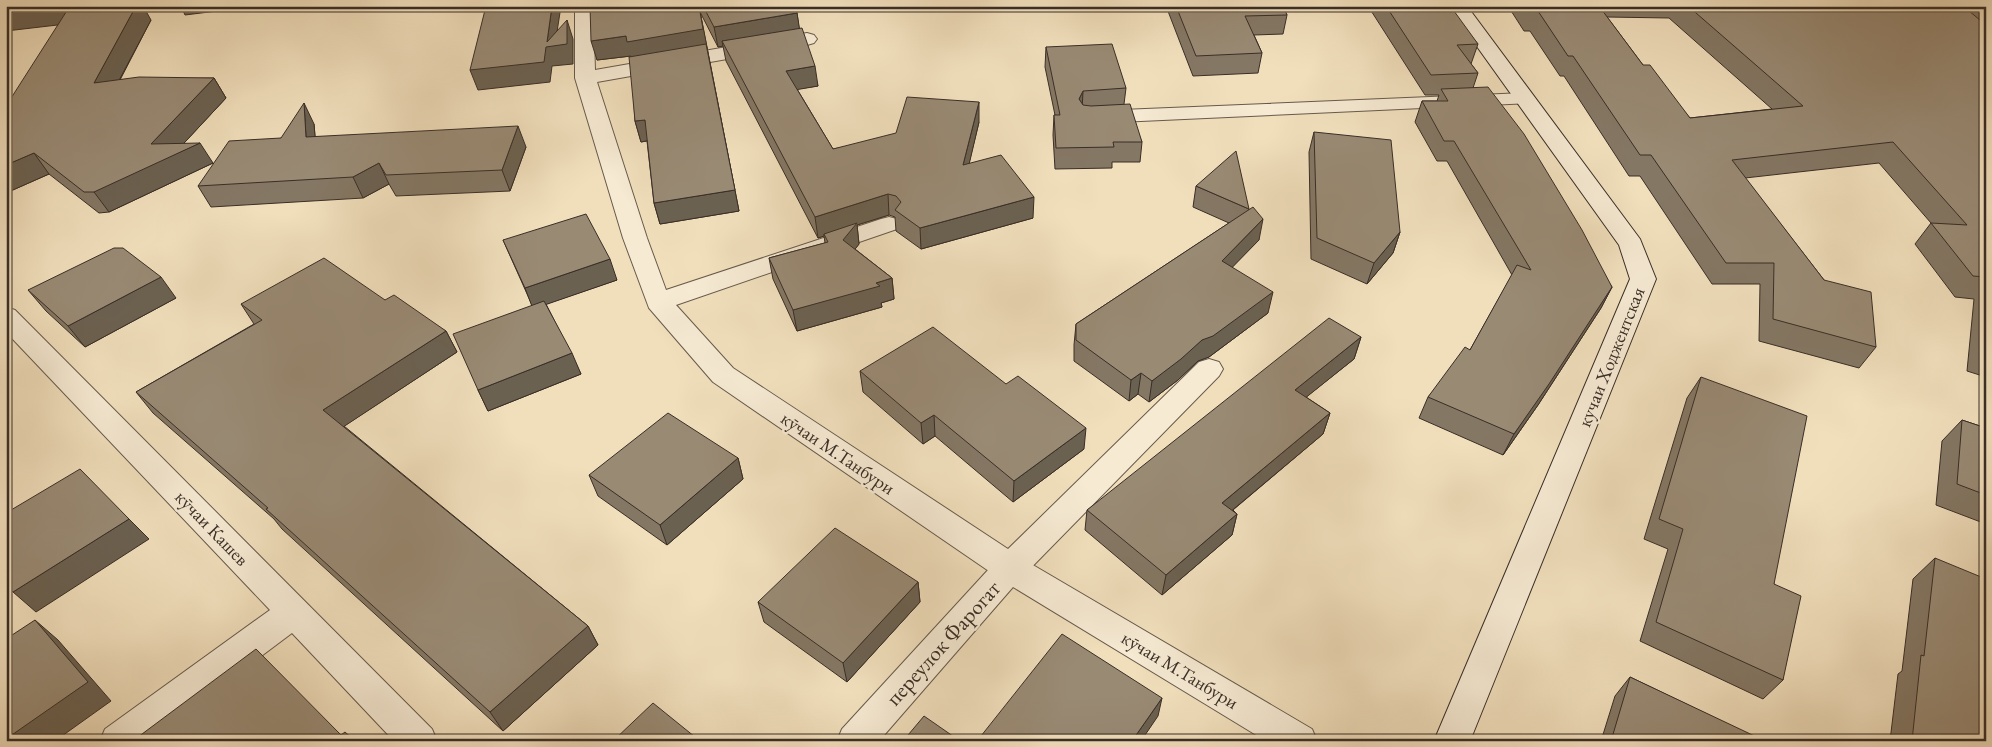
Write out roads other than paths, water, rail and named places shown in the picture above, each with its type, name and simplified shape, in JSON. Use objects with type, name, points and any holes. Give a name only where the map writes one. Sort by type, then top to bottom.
[{"type":"street","name":"кӯчаи М.Танбури","points":[[584,6],[585,78],[603,130],[635,238],[658,302],[723,375],[1010,568],[1299,741]]},
{"type":"street","name":"кучаи Ходжентская","points":[[1452,741],[1643,279],[1631,244],[1457,6]]},
{"type":"street","points":[[585,78],[807,39]]},
{"type":"street","points":[[1090,118],[1525,99]]},
{"type":"street","points":[[658,302],[889,224]]},
{"type":"street","name":"кӯчаи Кашев","points":[[6,316],[419,741]]},
{"type":"street","name":"переулок Фарогат","points":[[855,741],[1010,568],[1209,369]]},
{"type":"street","points":[[118,741],[294,612]]}]
